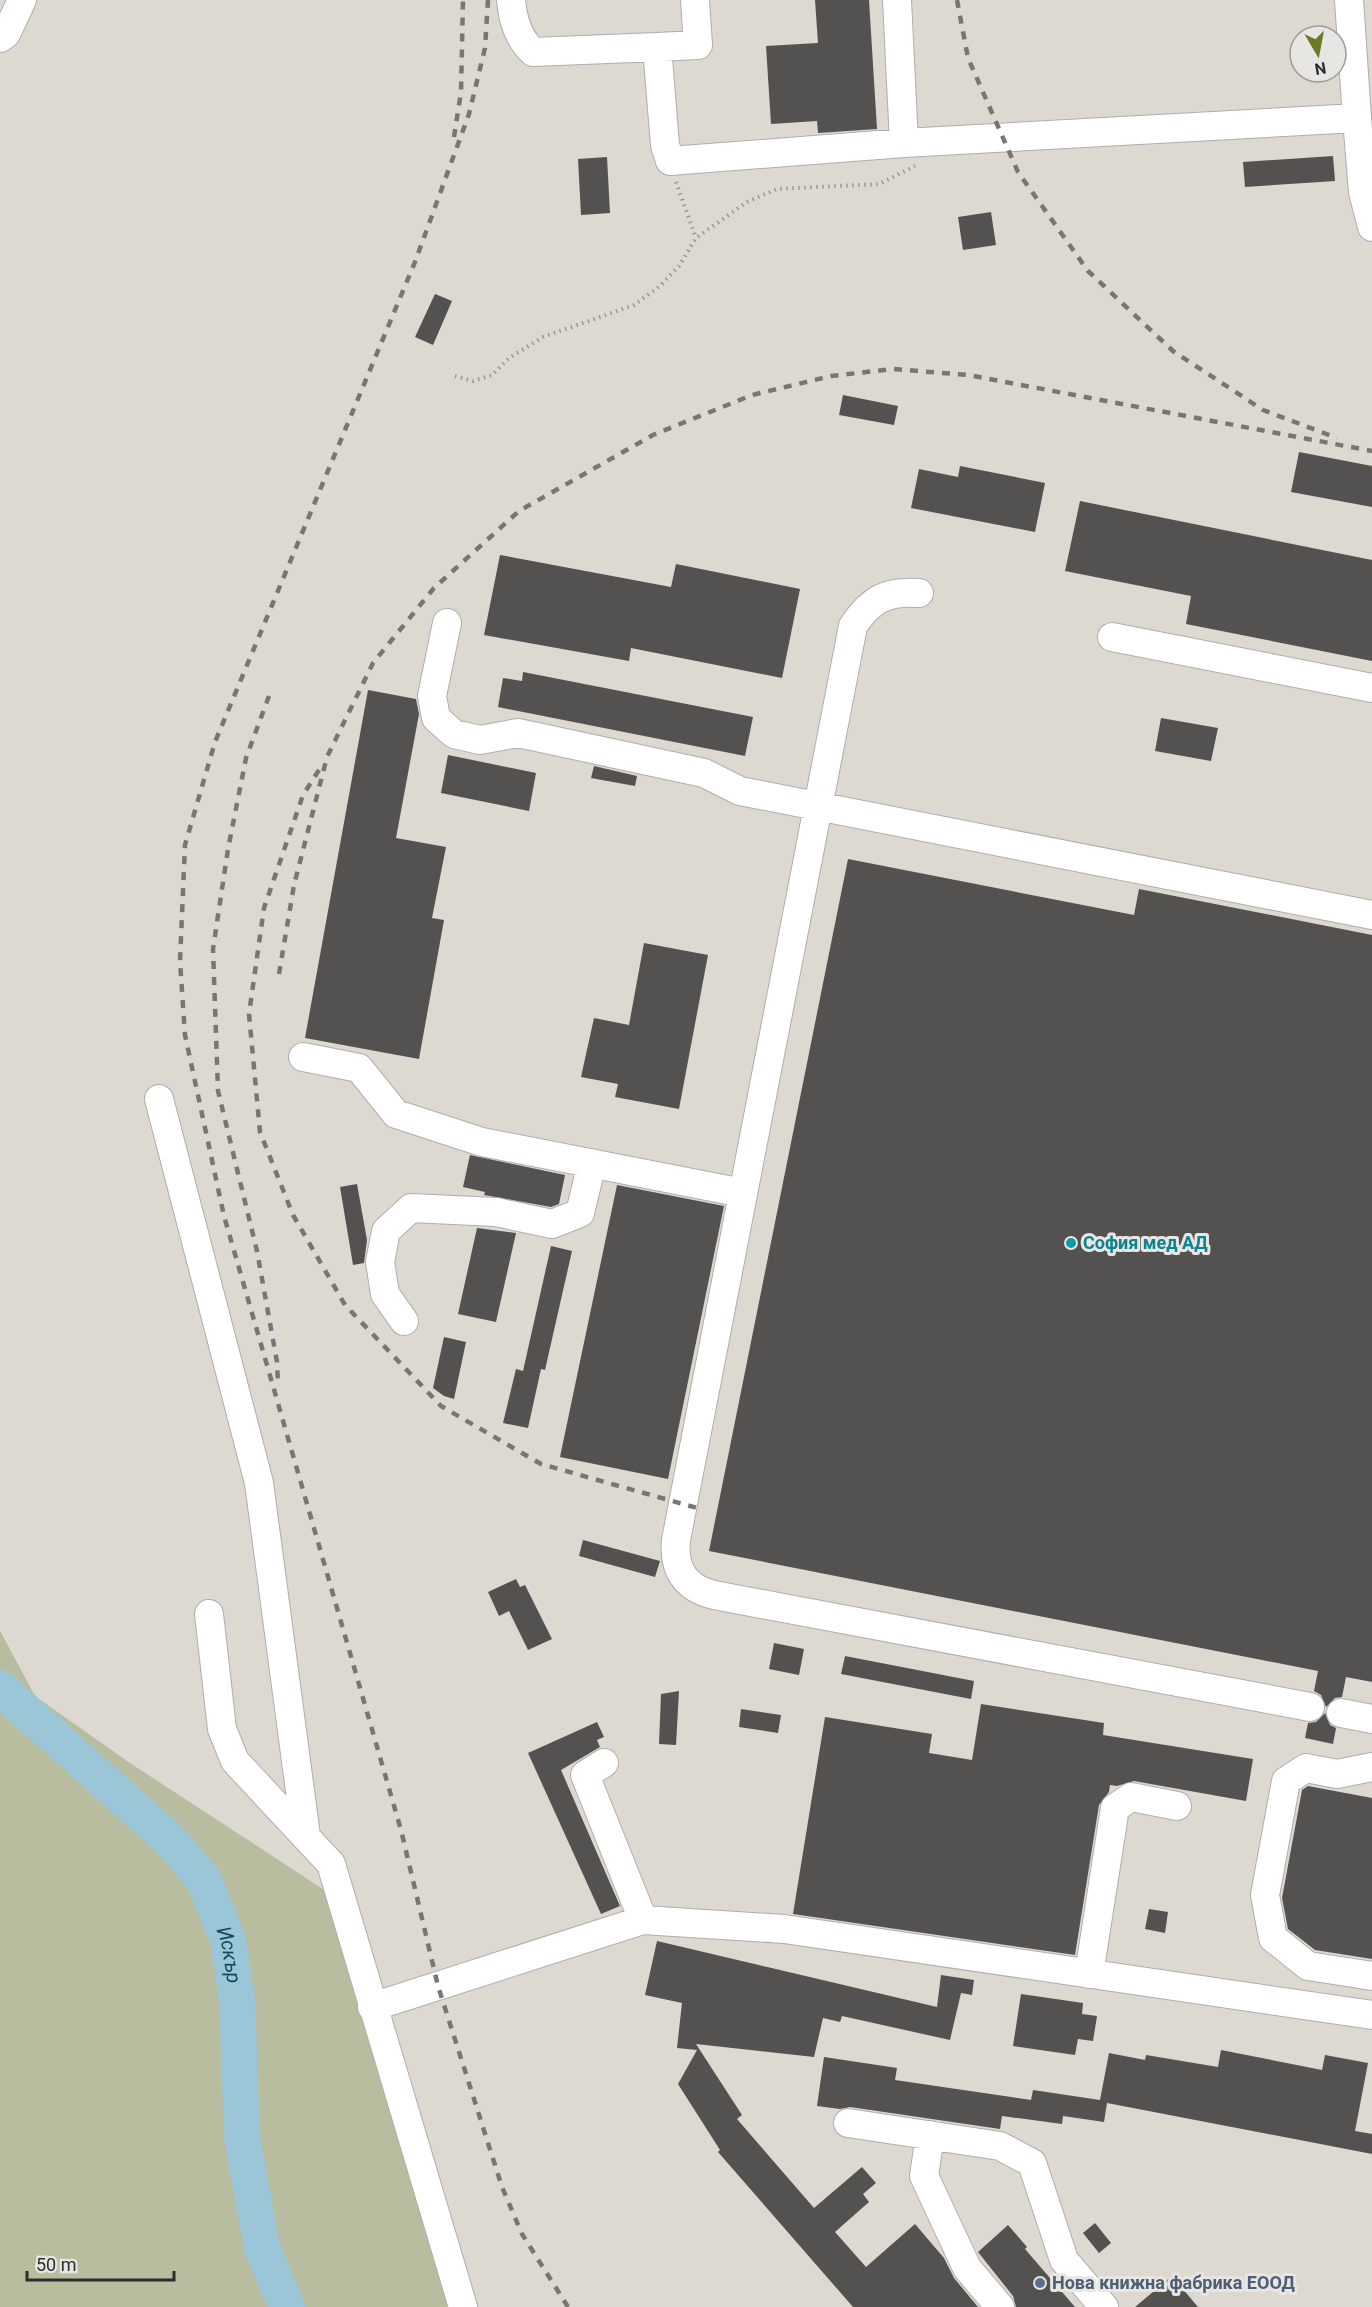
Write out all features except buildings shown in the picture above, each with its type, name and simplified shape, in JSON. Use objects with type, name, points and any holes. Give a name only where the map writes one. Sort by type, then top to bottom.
[{"type":"street","points":[[0,38],[6,34],[22,0]]},
{"type":"street","points":[[511,0],[512,17],[519,35],[533,52],[698,45],[695,0]]},
{"type":"street","points":[[897,0],[904,142]]},
{"type":"street","points":[[1349,0],[1357,118],[1366,162],[1363,192],[1372,227]]},
{"type":"street","points":[[657,47],[665,145],[670,161],[904,142],[1357,118]]},
{"type":"street","points":[[919,593],[899,592],[880,598],[864,610],[853,626],[676,1540],[674,1555],[678,1570],[687,1582],[699,1591],[714,1595],[1311,1707]]},
{"type":"street","points":[[447,623],[432,696],[436,718],[454,734],[480,740],[518,733],[704,773],[740,791],[1372,915]]},
{"type":"street","points":[[1112,637],[1372,688]]},
{"type":"street","points":[[303,1057],[358,1068],[396,1114],[482,1142],[743,1193]]},
{"type":"street","points":[[159,1099],[258,1483],[306,1836]]},
{"type":"street","points":[[404,1321],[385,1294],[380,1262],[386,1231],[411,1208],[496,1212],[552,1224],[580,1213],[592,1164]]},
{"type":"street","points":[[209,1614],[222,1729],[235,1761],[331,1864],[372,2007],[464,2307]]},
{"type":"street","points":[[1341,1713],[1372,1719]]},
{"type":"street","points":[[604,1763],[585,1775],[643,1920]]},
{"type":"street","points":[[1372,1767],[1337,1774],[1306,1768],[1286,1781],[1265,1895],[1273,1938],[1308,1966],[1372,1976]]},
{"type":"street","points":[[1089,1974],[1115,1808],[1131,1797],[1178,1806]]},
{"type":"street","points":[[372,2007],[643,1920],[784,1929],[1372,2015]]},
{"type":"street","points":[[848,2123],[1000,2146],[1032,2163],[1064,2260],[1104,2307]]},
{"type":"street","points":[[930,2136],[924,2176],[967,2268],[1000,2307]]},
{"type":"path","points":[[455,376],[474,381],[492,375],[509,358],[543,337],[634,305],[660,286],[679,266],[696,238],[747,202],[777,189],[879,184],[898,177],[917,165],[941,141]]},
{"type":"path","points":[[670,161],[683,207],[696,238]]},
{"type":"shaded area","points":[[0,0],[1372,0],[1372,2307],[388,2307],[130,1763],[35,1696],[0,1628]]},
{"type":"green space","points":[[0,1630],[35,1696],[130,1763],[332,1895],[453,2307],[0,2307]]},
{"type":"waterway","name":"Искър","points":[[0,1688],[171,1841],[204,1880],[228,1940],[237,2000],[242,2137],[262,2248],[287,2307]]},
{"type":"railway","points":[[454,137],[461,92],[463,0]]},
{"type":"railway","points":[[488,0],[485,48],[469,114],[415,262],[215,742],[185,845],[180,961],[185,1035],[224,1216],[401,1830],[438,1986],[502,2187],[522,2234],[568,2307]]},
{"type":"railway","points":[[957,0],[968,58],[1018,172],[1088,271],[1173,351],[1263,410],[1337,438]]},
{"type":"railway","points":[[279,974],[294,885],[327,757],[373,663],[434,588],[519,511],[653,435],[752,395],[831,376],[893,369],[968,375],[1372,451]]},
{"type":"railway","points":[[269,696],[246,758],[228,849],[213,949],[218,1091],[257,1251],[277,1362],[278,1384]]},
{"type":"railway","points":[[319,770],[303,795],[264,908],[249,1014],[260,1132],[293,1215],[345,1305],[441,1406],[541,1464],[697,1508]]},
{"type":"place","name":"София мед АД","points":[[1071,1243]]},
{"type":"place","name":"Нова книжна фабрика ЕООД","points":[[1040,2283]]}]
